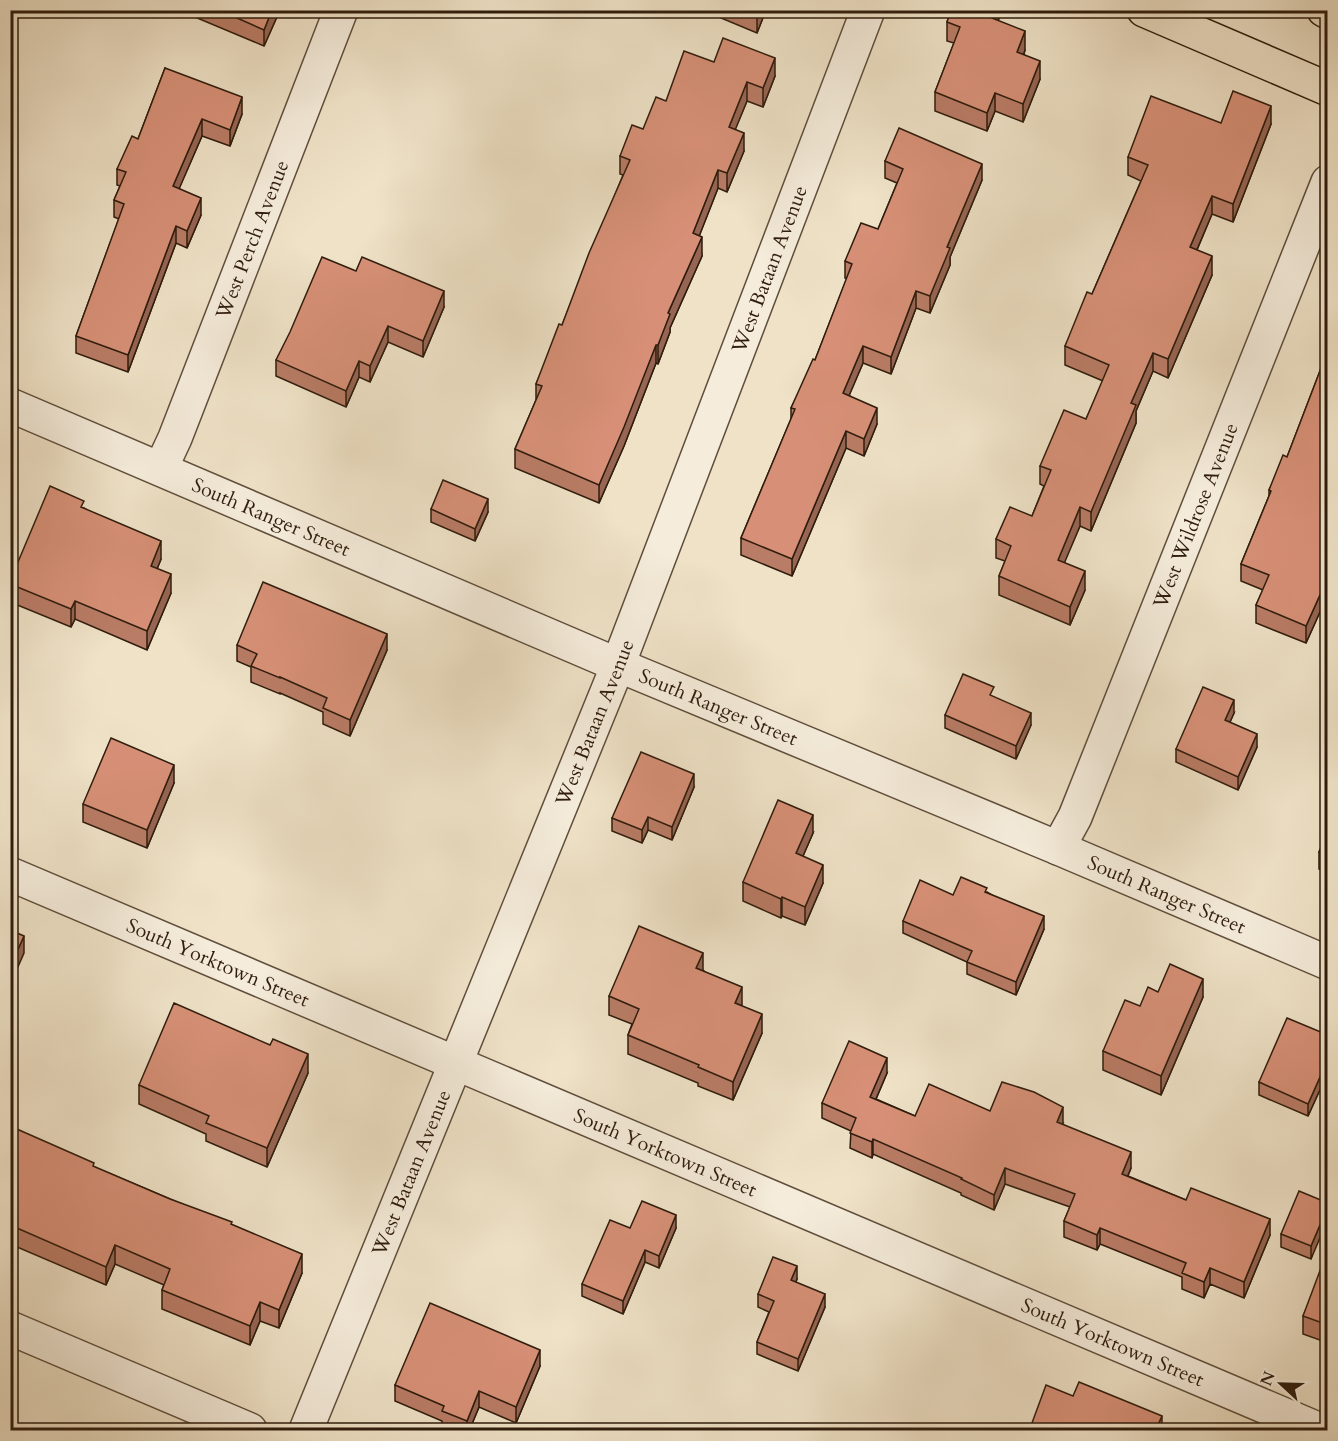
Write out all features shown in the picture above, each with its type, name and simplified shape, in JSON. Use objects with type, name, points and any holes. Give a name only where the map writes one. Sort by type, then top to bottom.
[{"type":"main road","points":[[1144,10],[1328,89]]},
{"type":"street","name":"West Perch Avenue","points":[[161,468],[341,10]]},
{"type":"street","name":"West Bataan Avenue","points":[[306,1431],[618,665],[868,10]]},
{"type":"street","name":"West Wildrose Avenue","points":[[1058,848],[1076,816],[1328,182]]},
{"type":"street","name":"South Ranger Street","points":[[10,405],[618,665],[1328,963]]},
{"type":"street","name":"South Yorktown Street","points":[[10,874],[1320,1431]]},
{"type":"street","points":[[10,1328],[250,1431]]},
{"type":"building","points":[[219,10],[272,10],[264,30]]},
{"type":"building","points":[[951,10],[995,10],[992,18],[1025,31],[1017,52],[1040,61],[1023,104],[995,93],[987,113],[935,92],[960,27],[947,22]]},
{"type":"building","points":[[723,38],[775,58],[763,88],[747,82],[729,127],[744,133],[727,173],[718,170],[693,233],[702,237],[668,313],[670,314],[658,345],[656,345],[599,485],[515,449],[542,386],[536,384],[559,324],[562,325],[589,253],[630,160],[620,156],[632,125],[643,129],[656,97],[666,101],[684,51],[714,62]]},
{"type":"building","points":[[165,68],[242,97],[230,130],[202,119],[173,186],[201,198],[187,231],[176,226],[128,355],[76,336],[124,204],[114,200],[126,172],[117,169],[132,136],[138,139]]},
{"type":"building","points":[[1233,91],[1271,106],[1233,204],[1212,196],[1190,247],[1212,256],[1168,359],[1153,353],[1131,403],[1136,405],[1091,512],[1080,507],[1058,560],[1085,571],[1070,607],[999,576],[1011,546],[996,539],[1010,507],[1032,516],[1051,470],[1040,466],[1064,410],[1086,419],[1109,365],[1065,346],[1087,292],[1092,294],[1148,165],[1128,157],[1151,96],[1221,123]]},
{"type":"building","points":[[899,128],[982,164],[947,247],[950,248],[930,296],[916,291],[891,357],[863,346],[843,393],[877,408],[864,439],[846,431],[792,559],[741,538],[795,409],[791,408],[813,359],[815,360],[852,264],[845,261],[861,223],[878,229],[903,169],[885,161]]},
{"type":"building","points":[[322,257],[356,271],[362,257],[444,291],[423,341],[388,326],[370,366],[359,361],[346,391],[276,360]]},
{"type":"building","points":[[1328,350],[1328,577],[1306,626],[1256,605],[1269,575],[1241,564],[1283,455],[1287,457]]},
{"type":"building","points":[[443,480],[488,499],[475,529],[431,509]]},
{"type":"building","points":[[50,486],[84,501],[81,507],[161,541],[151,566],[171,574],[147,631],[75,601],[71,609],[10,584]]},
{"type":"building","points":[[263,582],[387,634],[350,720],[323,708],[327,698],[251,666],[257,654],[237,645]]},
{"type":"building","points":[[963,674],[994,687],[990,695],[1031,713],[1016,746],[945,715]]},
{"type":"building","points":[[1203,687],[1234,700],[1225,720],[1257,734],[1238,777],[1176,749]]},
{"type":"building","points":[[111,738],[174,765],[147,830],[83,804]]},
{"type":"building","points":[[641,752],[694,774],[672,827],[648,817],[642,830],[612,818]]},
{"type":"building","points":[[778,800],[813,815],[796,853],[823,865],[805,907],[743,882]]},
{"type":"building","points":[[1328,832],[1328,855],[1319,852]]},
{"type":"building","points":[[961,877],[987,888],[985,892],[1044,916],[1016,982],[967,962],[972,951],[903,921],[920,880],[953,895]]},
{"type":"building","points":[[639,926],[703,953],[696,968],[742,987],[735,1003],[762,1014],[733,1082],[628,1035],[639,1009],[609,996]]},
{"type":"building","points":[[10,930],[24,936],[10,967]]},
{"type":"building","points":[[1170,964],[1203,979],[1161,1076],[1103,1051],[1125,1000],[1140,1006],[1148,987],[1158,992]]},
{"type":"building","points":[[174,1003],[270,1045],[273,1039],[308,1054],[267,1148],[206,1123],[209,1116],[139,1085]]},
{"type":"building","points":[[1287,1018],[1328,1035],[1328,1059],[1308,1104],[1259,1082]]},
{"type":"building","points":[[849,1041],[887,1058],[870,1097],[915,1116],[929,1084],[990,1111],[1002,1082],[1034,1092],[1063,1107],[1057,1122],[1131,1152],[1122,1174],[1186,1200],[1191,1188],[1270,1219],[1244,1282],[1210,1268],[1204,1282],[1182,1273],[1186,1263],[1100,1228],[1097,1235],[1064,1221],[1075,1194],[1005,1168],[994,1195],[962,1178],[873,1139],[872,1142],[850,1133],[856,1118],[822,1103]]},
{"type":"building","points":[[10,1126],[94,1163],[93,1166],[170,1199],[232,1222],[231,1224],[302,1254],[279,1310],[260,1302],[250,1326],[162,1290],[170,1269],[115,1245],[106,1267],[10,1225]]},
{"type":"building","points":[[1299,1191],[1328,1203],[1311,1246],[1281,1234]]},
{"type":"building","points":[[642,1201],[676,1215],[659,1256],[645,1250],[623,1301],[582,1284],[610,1220],[630,1228]]},
{"type":"building","points":[[773,1257],[797,1266],[791,1280],[825,1294],[798,1359],[757,1342],[774,1301],[758,1294]]},
{"type":"building","points":[[1324,1260],[1328,1261],[1328,1325],[1303,1316]]},
{"type":"building","points":[[430,1303],[540,1350],[516,1407],[479,1391],[467,1421],[442,1411],[444,1406],[395,1385]]},
{"type":"building","points":[[1079,1382],[1162,1416],[1155,1431],[1029,1431],[1046,1385],[1073,1396]]}]
